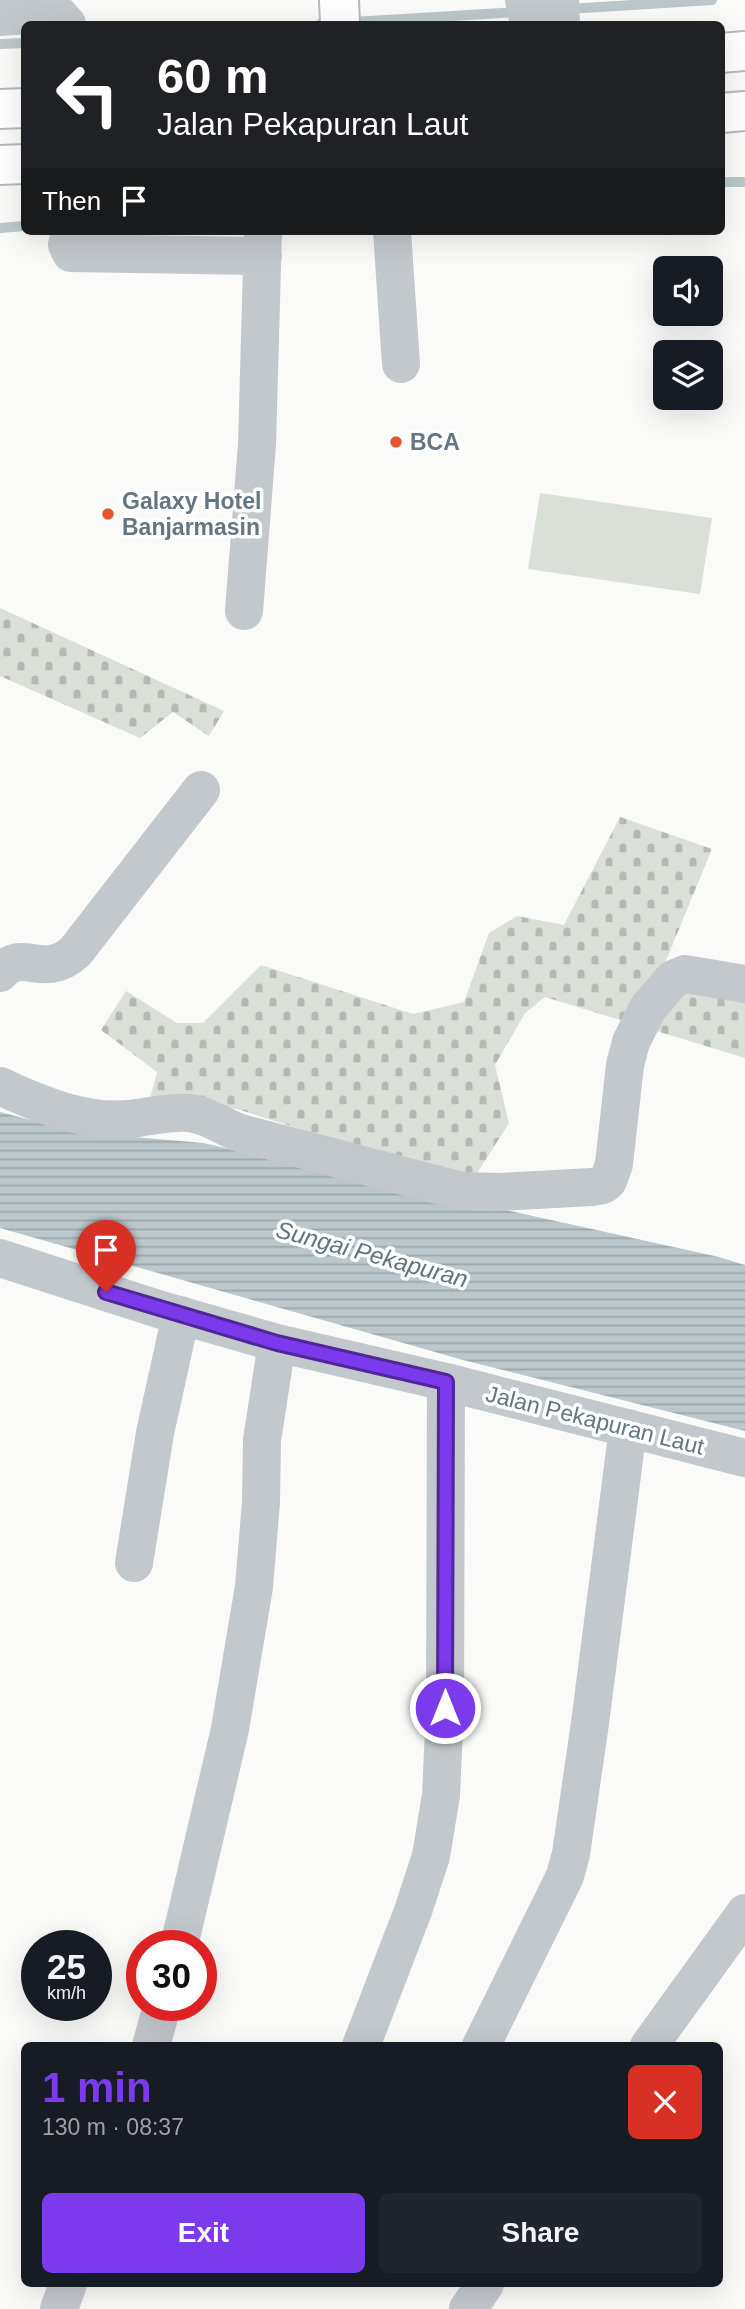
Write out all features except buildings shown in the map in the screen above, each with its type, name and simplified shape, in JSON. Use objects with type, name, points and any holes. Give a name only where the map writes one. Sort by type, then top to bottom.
[{"type":"highway","points":[[725,53],[745,51]]},
{"type":"highway","points":[[0,109],[21,108]]},
{"type":"highway","points":[[725,113],[745,111]]},
{"type":"highway","points":[[0,165],[21,164]]},
{"type":"street","points":[[524,0],[528,21]]},
{"type":"street","points":[[560,0],[561,21]]},
{"type":"street","points":[[0,17],[57,13],[65,21]]},
{"type":"street","points":[[69,235],[67,245],[71,253],[263,244],[257,444],[244,611]]},
{"type":"street","points":[[392,235],[401,365]]},
{"type":"street","points":[[0,973],[7,964],[17,960],[49,966],[75,952],[201,790]]},
{"type":"street","points":[[0,1086],[57,1110],[110,1119],[192,1113],[240,1133],[461,1191],[499,1192],[603,1185],[608,1181],[614,1164],[621,1088],[631,1042],[648,1008],[673,979],[685,974],[745,984]]},
{"type":"street","name":"Jalan Pekapuran Laut","points":[[0,1258],[277,1343],[446,1382],[745,1458]]},
{"type":"street","points":[[134,1563],[155,1433],[181,1315]]},
{"type":"street","points":[[183,1930],[230,1729],[251,1600],[261,1502],[262,1440],[277,1343]]},
{"type":"street","points":[[363,2042],[431,1856],[442,1795],[445,1708],[446,1382]]},
{"type":"street","points":[[483,2042],[560,1886],[571,1854],[628,1428]]},
{"type":"street","points":[[652,2042],[745,1913]]},
{"type":"street","points":[[152,2042],[158,2021]]},
{"type":"street","points":[[59,2309],[67,2287]]},
{"type":"street","points":[[468,2309],[483,2287]]},
{"type":"green space","points":[[540,493],[712,518],[700,594],[528,569]]},
{"type":"green space","points":[[0,608],[224,711],[209,736],[173,712],[140,738],[0,676]]},
{"type":"green space","points":[[620,817],[712,849],[665,963],[745,988],[745,1058],[545,997],[525,1013],[495,1065],[509,1123],[471,1183],[237,1109],[150,1099],[157,1072],[101,1030],[126,991],[177,1023],[203,1023],[261,965],[413,1014],[464,1002],[489,933],[517,916],[564,925]]},
{"type":"water","name":"Sungai Pekapuran","points":[[0,1112],[77,1132],[203,1143],[745,1265],[745,1431],[463,1360],[0,1228]]},
{"type":"waterway","points":[[568,9],[712,0]]},
{"type":"waterway","points":[[370,21],[520,12]]},
{"type":"waterway","points":[[0,44],[21,43]]},
{"type":"waterway","points":[[725,182],[745,182]]},
{"type":"waterway","points":[[0,228],[21,226]]},
{"type":"place","name":"BCA","points":[[396,442]]},
{"type":"place","name":"Galaxy Hotel Banjarmasin","points":[[108,514]]},
{"type":"route","points":[[106,1292],[277,1343],[446,1382],[445,1708]]}]
